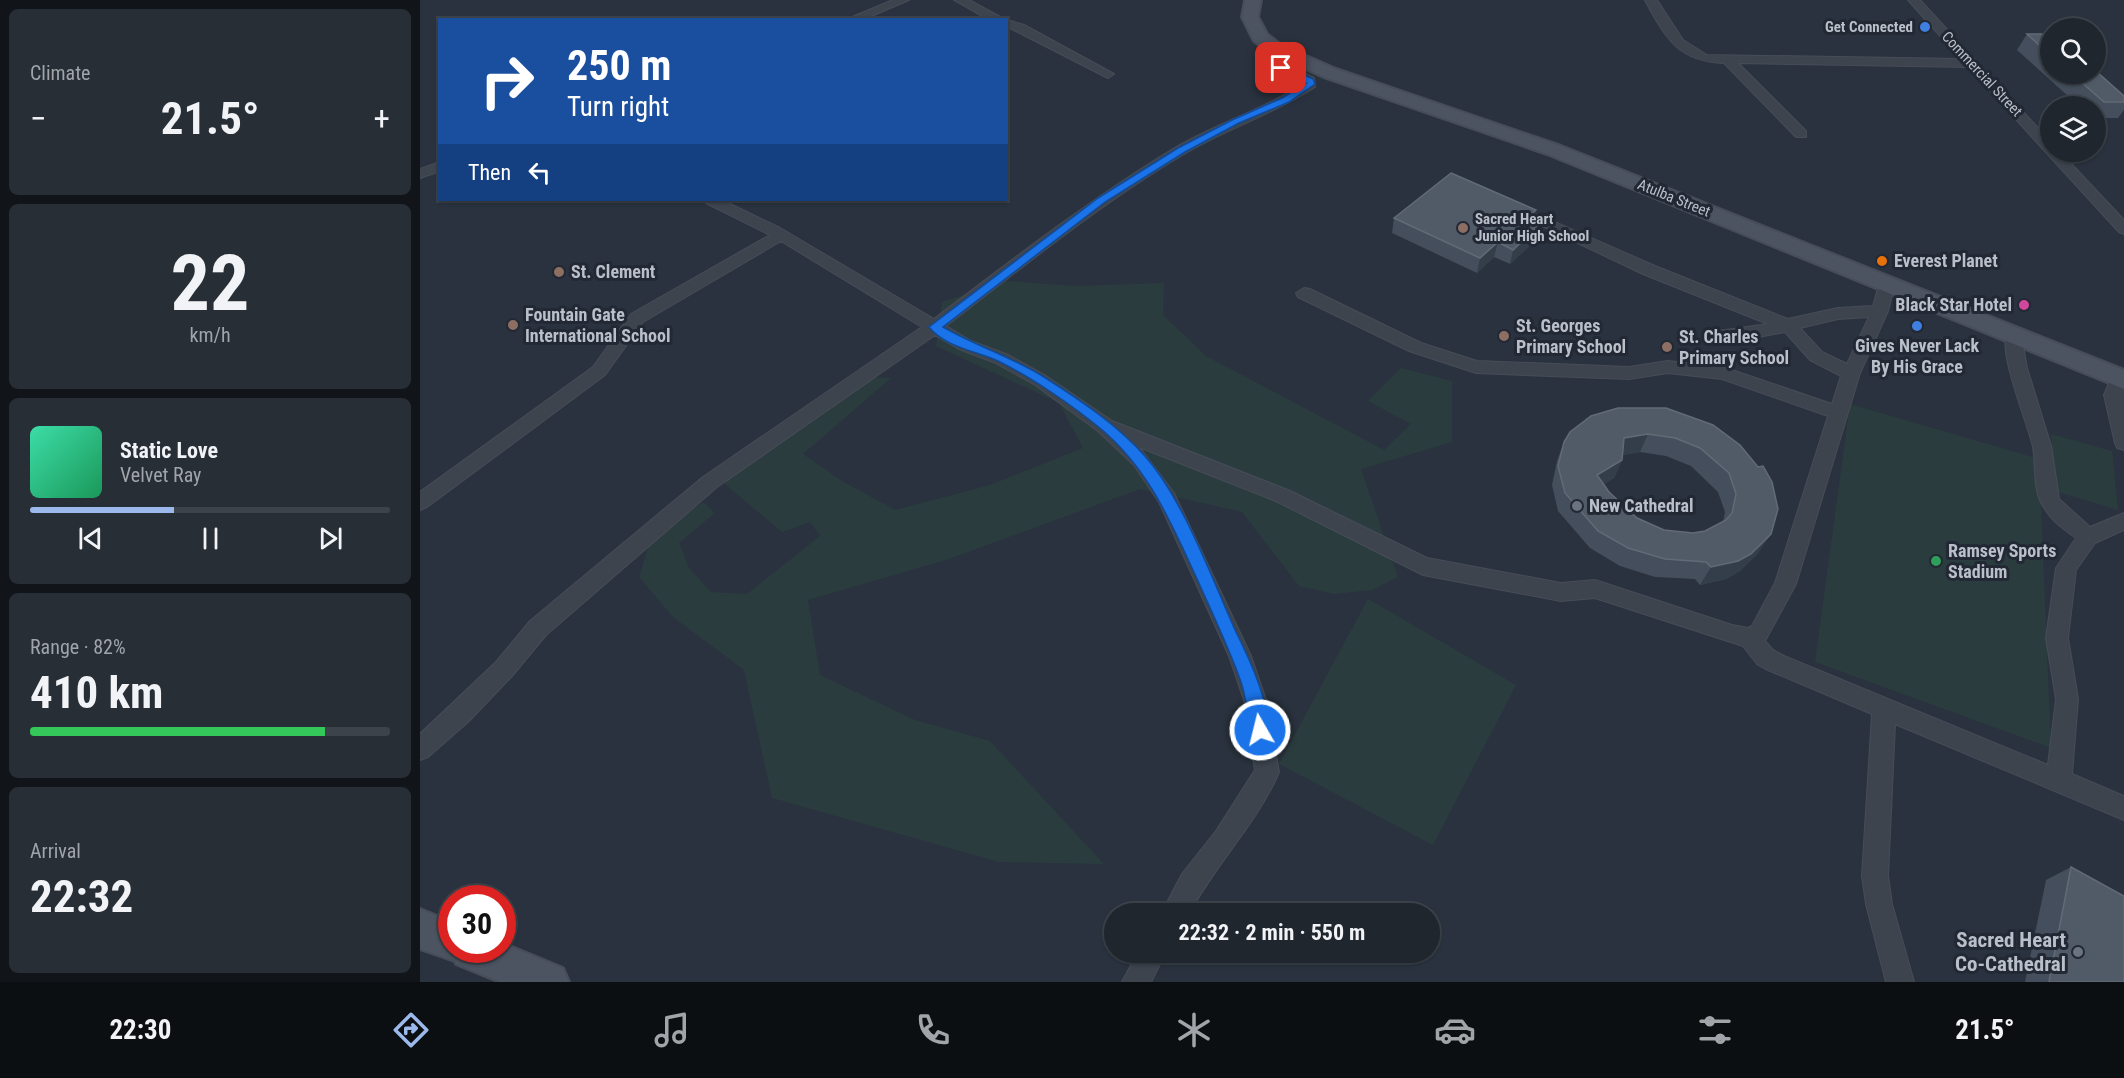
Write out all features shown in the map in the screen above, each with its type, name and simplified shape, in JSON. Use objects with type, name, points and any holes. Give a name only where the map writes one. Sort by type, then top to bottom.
[{"type":"street","points":[[854,18],[903,0]]},
{"type":"street","points":[[960,0],[990,18]]},
{"type":"street","name":"Atulba Street","points":[[1253,0],[1250,17],[1257,33],[1267,43],[1284,53],[1395,97],[1554,150],[1887,282],[2122,379]]},
{"type":"street","points":[[1651,0],[1666,29],[1687,53],[1705,59],[1971,63]]},
{"type":"street","name":"Commercial Street","points":[[1914,0],[2040,137]]},
{"type":"street","points":[[1008,23],[1057,45],[1079,62],[1108,74]]},
{"type":"street","points":[[420,749],[461,713],[504,669],[538,627],[710,482],[934,327],[1101,200],[1181,150],[1286,100],[1310,84],[1310,81],[1278,64],[1284,53]]},
{"type":"street","points":[[1729,61],[1801,134]]},
{"type":"street","points":[[420,159],[431,169]]},
{"type":"street","name":"Commercial Street","points":[[2063,162],[2124,229]]},
{"type":"street","points":[[1494,200],[1648,270],[1790,326],[1816,356],[1851,373]]},
{"type":"street","points":[[713,201],[781,235],[965,345],[1002,358],[1106,426],[1141,460],[1167,498],[1240,656],[1256,700],[1267,772],[1225,840],[1191,883],[1180,903]]},
{"type":"street","points":[[420,502],[599,371],[613,355],[623,332],[637,318],[781,235]]},
{"type":"street","points":[[1749,639],[1760,633],[1785,584],[1851,373],[1880,311],[1887,282]]},
{"type":"street","points":[[1304,293],[1415,347],[1476,367],[1629,373],[1668,367],[1723,373],[1840,413]]},
{"type":"street","points":[[1718,336],[1744,336],[1790,326],[1826,314],[1851,310],[1880,311]]},
{"type":"street","points":[[2014,334],[2014,356],[2020,383],[2038,428],[2049,500],[2060,515],[2088,537]]},
{"type":"street","points":[[2122,379],[2113,395],[2117,422],[2124,443]]},
{"type":"street","points":[[1106,426],[1283,496],[1423,566],[1561,592],[1595,589],[1749,639],[1765,657],[1776,663],[2124,808]]},
{"type":"street","points":[[2059,780],[2067,699],[2057,638],[2066,568],[2088,537],[2124,521]]},
{"type":"street","points":[[1884,708],[1875,876],[1879,904],[1900,982]]},
{"type":"street","points":[[420,929],[438,936]]},
{"type":"street","points":[[502,963],[549,982]]},
{"type":"street","points":[[1136,982],[1147,963]]},
{"type":"shaded area","points":[[1007,281],[1076,286],[1164,283],[1163,315],[1206,356],[1384,450],[1411,424],[1368,401],[1401,368],[1452,381],[1452,442],[1361,469],[1398,577],[1372,590],[1334,594],[1299,586],[1242,512],[1140,489],[949,559],[808,600],[820,675],[915,720],[990,741],[1104,864],[999,862],[772,798],[744,670],[673,617],[639,577],[651,539],[703,502],[715,513],[679,543],[689,568],[711,592],[747,594],[820,536],[810,522],[782,532],[719,479],[860,377],[891,378],[803,454],[842,481],[895,510],[990,485],[1083,448],[1059,403],[936,346],[942,302]]},
{"type":"shaded area","name":"Ramsey Sports Stadium","points":[[1850,404],[2039,459],[2051,748],[1815,662]]},
{"type":"shaded area","points":[[2051,434],[2112,451],[2118,510],[2055,491]]},
{"type":"shaded area","points":[[1368,599],[1516,685],[1433,845],[1279,764]]},
{"type":"building","points":[[2027,34],[2040,34],[2040,46]]},
{"type":"building","points":[[2106,80],[2124,96],[2124,102],[2106,102],[2106,96],[2097,96],[2083,84],[2106,84]]},
{"type":"building","name":"Sacred Heart Junior High School","points":[[1451,173],[1536,210],[1523,221],[1537,227],[1513,250],[1498,242],[1480,258],[1394,218]]},
{"type":"building","points":[[1618,408],[1666,408],[1713,425],[1740,445],[1758,467],[1763,466],[1772,482],[1778,509],[1771,534],[1751,554],[1738,561],[1711,567],[1706,562],[1665,559],[1628,548],[1598,531],[1565,493],[1558,466],[1564,442],[1570,432],[1591,416]],"holes":[[[1648,434],[1675,438],[1700,448],[1729,473],[1736,494],[1732,513],[1726,520],[1705,531],[1693,533],[1664,530],[1637,518],[1609,492],[1597,475],[1622,460],[1624,438]]]},
{"type":"building","name":"Sacred Heart Co-Cathedral","points":[[2071,867],[2124,896],[2124,982],[2049,982]]},
{"type":"place","name":"Get Connected","points":[[1925,27]]},
{"type":"place","name":"Sacred Heart Junior High School","points":[[1463,228]]},
{"type":"place","name":"Everest Planet","points":[[1882,261]]},
{"type":"place","name":"St. Clement","points":[[559,272]]},
{"type":"place","name":"Black Star Hotel","points":[[2024,305]]},
{"type":"place","name":"Fountain Gate International School","points":[[513,325]]},
{"type":"place","name":"Gives Never Lack By His Grace","points":[[1917,326]]},
{"type":"place","name":"St. Georges Primary School","points":[[1504,336]]},
{"type":"place","name":"St. Charles Primary School","points":[[1667,347]]},
{"type":"place","name":"New Cathedral","points":[[1577,506]]},
{"type":"place","name":"Ramsey Sports Stadium","points":[[1936,561]]},
{"type":"place","name":"Sacred Heart Co-Cathedral","points":[[2078,952]]},
{"type":"route","points":[[1260,730],[1256,700],[1240,656],[1167,498],[1141,460],[1106,426],[1040,380],[1002,358],[965,345],[934,327],[1101,200],[1181,150],[1286,100],[1310,84],[1310,81],[1281,68]]}]
